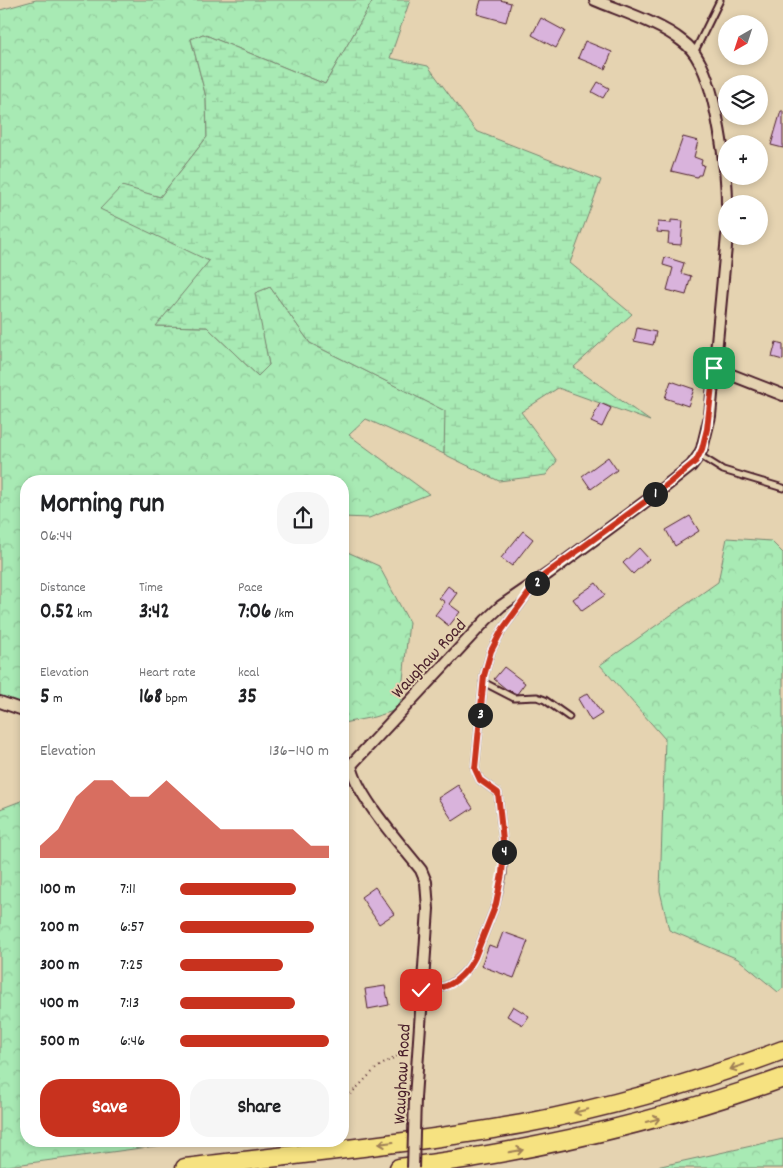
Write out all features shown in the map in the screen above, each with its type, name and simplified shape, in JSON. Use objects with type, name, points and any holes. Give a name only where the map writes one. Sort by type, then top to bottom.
[{"type":"highway","points":[[185,1168],[408,1141],[523,1123],[596,1108],[669,1089],[783,1050]]},
{"type":"highway","points":[[398,1168],[489,1156],[603,1133],[677,1114],[783,1078]]},
{"type":"street","points":[[595,0],[665,29],[682,41],[694,54],[705,73],[712,99],[724,165],[726,195]]},
{"type":"street","name":"Waughaw Road","points":[[413,1168],[418,1046],[428,909],[426,882],[421,870],[360,789],[351,765],[501,606],[657,493],[691,466],[699,455],[710,416],[726,245]]},
{"type":"street","points":[[714,368],[783,396]]},
{"type":"street","points":[[0,702],[20,709]]},
{"type":"street","points":[[349,761],[353,762]]},
{"type":"lane","points":[[694,54],[720,0]]},
{"type":"lane","points":[[699,455],[723,470],[783,488]]},
{"type":"lane","points":[[422,987],[438,988],[447,986],[457,979],[470,965],[475,957],[500,890],[504,850],[498,793],[480,780],[475,769],[483,682],[491,651],[502,630],[539,579]]},
{"type":"lane","points":[[483,682],[514,698],[537,697],[545,700],[569,717]]},
{"type":"path","points":[[349,1095],[387,1061],[418,1046]]},
{"type":"green space","points":[[36,0],[373,0],[325,84],[203,34],[191,39],[206,97],[207,137],[160,197],[122,187],[210,261],[157,326],[207,327],[258,376],[269,365],[254,293],[270,287],[310,343],[446,411],[444,454],[366,419],[349,435],[429,494],[369,518],[349,517],[349,475],[20,475],[20,712],[0,704],[0,10]]},
{"type":"green space","points":[[373,0],[410,0],[390,58],[428,66],[476,131],[601,180],[570,263],[632,314],[574,367],[650,421],[558,388],[521,412],[557,461],[546,475],[499,481],[444,454],[445,411],[310,343],[270,287],[255,293],[269,365],[258,376],[207,327],[156,326],[209,261],[100,209],[122,186],[160,197],[207,137],[206,97],[191,39],[203,34],[325,84]]},
{"type":"green space","points":[[727,538],[771,541],[783,553],[783,988],[778,992],[738,959],[669,930],[660,891],[665,739],[600,665],[718,582]]},
{"type":"green space","points":[[349,553],[379,566],[409,622],[400,709],[349,722]]},
{"type":"green space","points":[[20,801],[20,1147],[148,1147],[0,1167],[0,809]]},
{"type":"green space","points":[[783,1139],[783,1168],[652,1168]]},
{"type":"building","points":[[481,0],[500,0],[511,3],[506,22],[477,14]]},
{"type":"building","points":[[541,18],[565,31],[556,48],[532,35]]},
{"type":"building","points":[[585,41],[612,52],[605,69],[578,58]]},
{"type":"building","points":[[598,82],[609,88],[603,98],[592,92]]},
{"type":"building","points":[[781,111],[783,111],[783,148],[771,145]]},
{"type":"building","points":[[683,137],[698,141],[694,157],[702,160],[701,164],[704,165],[701,175],[697,177],[671,171]]},
{"type":"building","points":[[671,220],[683,221],[681,245],[668,244],[669,233],[657,232],[658,222],[671,223]]},
{"type":"building","points":[[665,257],[684,263],[681,273],[691,276],[686,295],[667,290],[673,268],[663,265]]},
{"type":"building","points":[[637,328],[656,332],[653,345],[634,341]]},
{"type":"building","points":[[776,342],[783,344],[783,360],[772,357]]},
{"type":"building","points":[[671,381],[694,389],[688,406],[665,398]]},
{"type":"building","points":[[600,403],[611,408],[602,427],[591,422]]},
{"type":"building","points":[[608,457],[617,470],[591,489],[582,476]]},
{"type":"building","points":[[690,516],[699,531],[675,546],[666,530]]},
{"type":"building","points":[[523,531],[533,539],[512,566],[501,558]]},
{"type":"building","points":[[639,548],[649,559],[633,574],[623,563]]},
{"type":"building","points":[[596,583],[605,595],[582,611],[573,599]]},
{"type":"building","points":[[448,586],[457,593],[449,604],[460,612],[449,626],[435,615],[445,602],[439,598]]},
{"type":"building","points":[[504,667],[525,683],[517,694],[506,689],[494,679]]},
{"type":"building","points":[[588,693],[602,714],[591,721],[578,699]]},
{"type":"building","points":[[458,785],[473,808],[453,821],[438,798]]},
{"type":"building","points":[[375,887],[394,914],[379,924],[361,897]]},
{"type":"building","points":[[503,932],[528,941],[514,978],[481,966],[489,945],[497,948]]},
{"type":"building","points":[[385,986],[389,1005],[368,1009],[365,989]]},
{"type":"building","points":[[513,1006],[529,1016],[523,1025],[507,1016]]},
{"type":"route","points":[[421,990],[422,987],[438,988],[447,986],[457,979],[474,960],[500,890],[504,850],[498,793],[480,780],[475,769],[485,668],[491,651],[502,630],[539,579],[614,526],[696,461],[702,449],[710,416],[714,368]]}]
